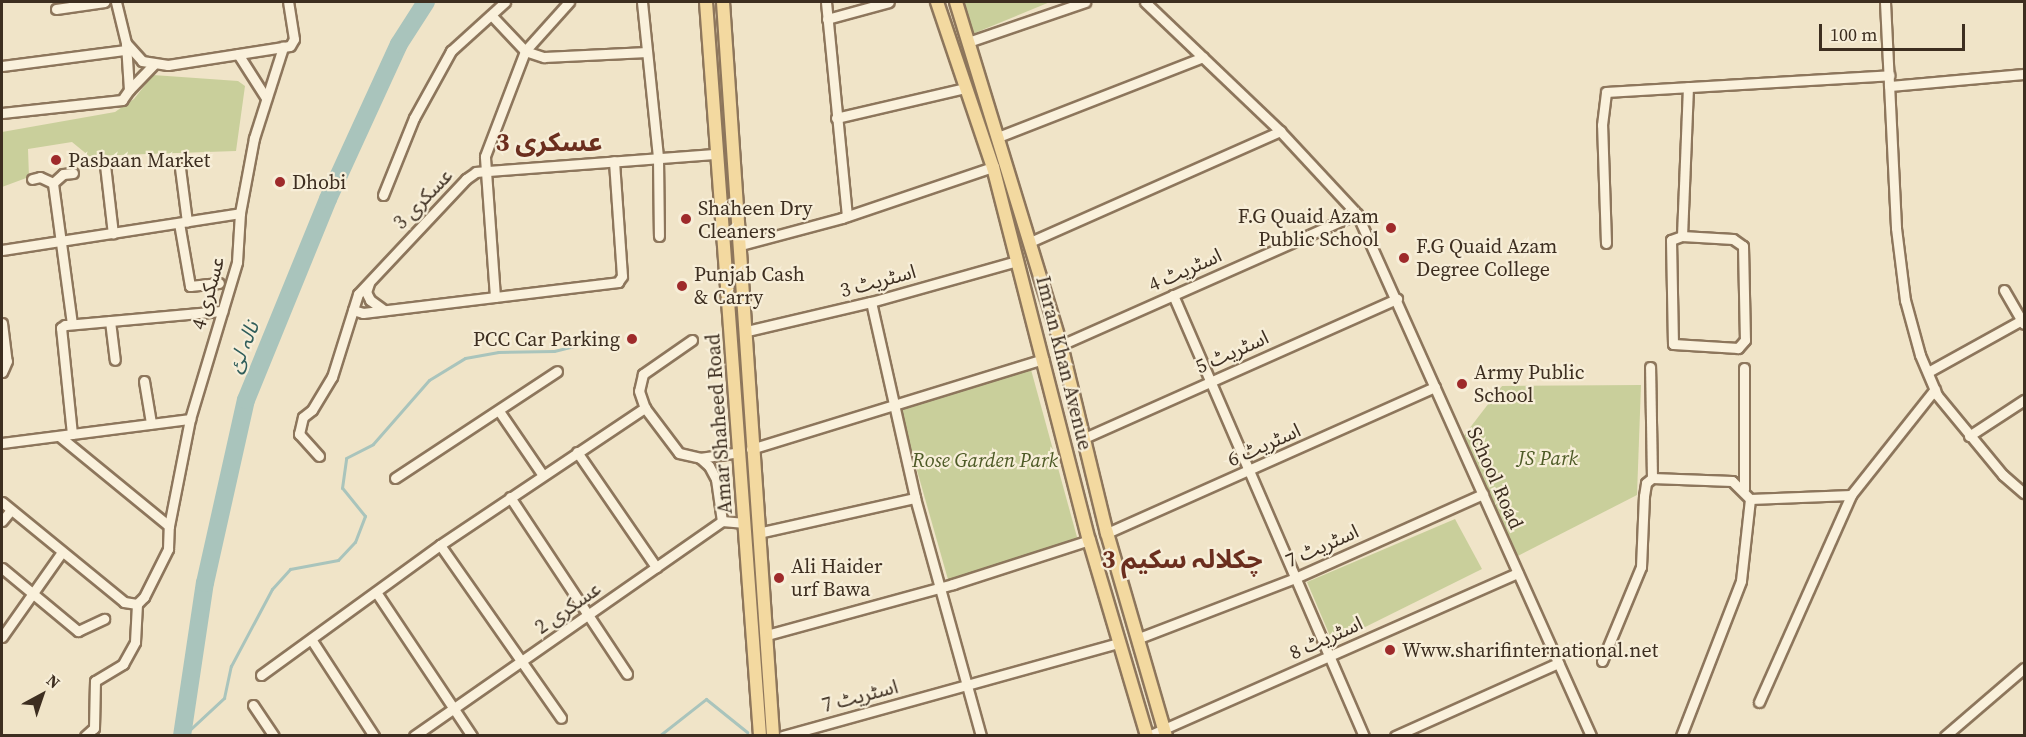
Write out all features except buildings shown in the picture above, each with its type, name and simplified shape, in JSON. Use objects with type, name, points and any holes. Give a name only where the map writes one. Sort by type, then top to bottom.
[{"type":"main road","name":"Amar Shaheed Road","points":[[706,2],[716,154],[729,297],[746,451],[758,533],[767,635],[772,735]]},
{"type":"main road","name":"Amar Shaheed Road","points":[[723,2],[747,331],[745,523],[760,735]]},
{"type":"main road","name":"Imran Khan Avenue","points":[[937,2],[993,167],[1089,540],[1147,735]]},
{"type":"main road","name":"Imran Khan Avenue","points":[[956,2],[1061,345],[1082,439],[1165,733]]},
{"type":"main road","points":[[729,297],[744,295]]},
{"type":"street","points":[[56,9],[104,2]]},
{"type":"street","points":[[116,2],[126,46],[129,90]]},
{"type":"street","name":"عسکری 4","points":[[169,526],[190,419],[237,262],[240,213],[266,98],[283,47],[290,46],[294,39],[288,2]]},
{"type":"street","points":[[383,195],[414,118],[451,51],[493,17],[506,2]]},
{"type":"street","points":[[495,297],[484,171],[485,156],[525,51],[569,2]]},
{"type":"street","points":[[642,2],[658,158],[659,236]]},
{"type":"street","points":[[826,2],[847,216]]},
{"type":"street","points":[[827,20],[889,2]]},
{"type":"street","points":[[968,42],[1085,2]]},
{"type":"street","name":"School Road","points":[[1145,2],[1280,131],[1357,214],[1591,735]]},
{"type":"street","points":[[1885,2],[1896,228],[1905,300],[1935,389],[1969,436],[2003,475],[2025,493]]},
{"type":"street","points":[[493,17],[525,51],[544,57],[647,52]]},
{"type":"street","points":[[126,46],[142,61],[153,65],[283,47]]},
{"type":"street","points":[[2,66],[126,46]]},
{"type":"street","points":[[238,54],[266,98]]},
{"type":"street","points":[[998,137],[1203,57]]},
{"type":"street","points":[[2,113],[116,102],[153,65]]},
{"type":"street","points":[[1889,86],[2025,74]]},
{"type":"street","points":[[1606,243],[1602,125],[1606,92],[1888,75]]},
{"type":"street","points":[[1683,236],[1688,87]]},
{"type":"street","points":[[836,118],[965,88]]},
{"type":"street","points":[[1030,242],[1280,131]]},
{"type":"street","name":"عسکری 3","points":[[319,456],[299,434],[303,417],[312,410],[332,377],[358,294],[444,199],[466,179],[484,171],[716,154]]},
{"type":"street","points":[[353,310],[384,310],[621,280],[614,161]]},
{"type":"street","points":[[105,165],[113,234]]},
{"type":"street","points":[[741,245],[847,216],[993,167]]},
{"type":"street","points":[[180,168],[190,286],[219,283]]},
{"type":"street","points":[[53,183],[63,174],[73,173]]},
{"type":"street","points":[[32,179],[40,177],[53,183]]},
{"type":"street","points":[[53,183],[59,242],[72,324]]},
{"type":"street","points":[[2,250],[240,213]]},
{"type":"street","name":"اسٹریٹ 4","points":[[1061,345],[1357,214]]},
{"type":"street","points":[[1683,236],[1733,239],[1743,246],[1745,340],[1738,348],[1673,344],[1671,240],[1683,236]]},
{"type":"street","name":"اسٹریٹ 3","points":[[747,331],[871,302],[1017,261]]},
{"type":"street","points":[[369,283],[366,292],[370,300],[384,310]]},
{"type":"street","points":[[1928,372],[2023,323],[2004,290]]},
{"type":"street","points":[[1173,296],[1364,735]]},
{"type":"street","name":"اسٹریٹ 5","points":[[1082,439],[1397,299]]},
{"type":"street","points":[[871,302],[915,498],[965,685],[981,735]]},
{"type":"street","points":[[72,434],[61,328],[72,324],[222,311]]},
{"type":"street","points":[[110,321],[115,360]]},
{"type":"street","points":[[2,322],[7,361],[2,372]]},
{"type":"street","points":[[692,340],[643,374],[639,391],[645,408],[679,453],[700,458],[746,451],[1043,359]]},
{"type":"street","points":[[1650,366],[1652,478]]},
{"type":"street","points":[[1744,368],[1744,489]]},
{"type":"street","points":[[395,478],[558,370]]},
{"type":"street","points":[[144,381],[150,423]]},
{"type":"street","name":"اسٹریٹ 6","points":[[1107,532],[1248,472],[1435,387]]},
{"type":"street","points":[[1759,702],[1851,495],[1935,389]]},
{"type":"street","points":[[1969,436],[2025,400]]},
{"type":"street","points":[[261,675],[542,474],[645,408]]},
{"type":"street","points":[[499,411],[542,474]]},
{"type":"street","points":[[2,443],[190,419]]},
{"type":"street","points":[[59,436],[169,526],[168,549],[137,604],[135,642],[123,663],[95,681],[94,728],[85,735]]},
{"type":"street","points":[[577,452],[656,567]]},
{"type":"street","points":[[700,458],[716,479],[722,521],[745,523]]},
{"type":"street","points":[[1602,662],[1641,567],[1646,483],[1652,478],[1732,481],[1744,489],[1750,499],[1741,581],[1681,735]]},
{"type":"street","name":"اسٹریٹ 7","points":[[1139,638],[1295,578],[1483,494]]},
{"type":"street","points":[[1750,499],[1851,495]]},
{"type":"street","points":[[510,497],[627,674]]},
{"type":"street","points":[[758,533],[915,498]]},
{"type":"street","points":[[2,502],[124,602],[137,604]]},
{"type":"street","points":[[2,521],[11,510]]},
{"type":"street","name":"عسکری 2","points":[[414,735],[588,617],[722,521]]},
{"type":"street","points":[[767,635],[940,587],[1089,540]]},
{"type":"street","points":[[440,545],[561,718]]},
{"type":"street","points":[[2,637],[62,552]]},
{"type":"street","points":[[2,568],[78,631],[104,619]]},
{"type":"street","name":"اسٹریٹ 8","points":[[1147,735],[1165,733],[1329,656],[1518,573]]},
{"type":"street","points":[[376,592],[452,709],[472,735]]},
{"type":"street","points":[[311,639],[374,735]]},
{"type":"street","name":"اسٹریٹ 7","points":[[783,735],[1119,643]]},
{"type":"street","points":[[1395,735],[1558,663]]},
{"type":"street","points":[[1945,735],[2025,668]]},
{"type":"street","points":[[254,705],[274,735]]},
{"type":"green space","points":[[963,2],[1050,2],[970,35]]},
{"type":"green space","points":[[153,75],[238,81],[245,86],[236,151],[89,156],[72,142],[28,149],[29,177],[2,187],[2,132],[115,112],[134,99]]},
{"type":"green space","name":"Rose Garden Park","points":[[1030,366],[1080,548],[949,583],[899,407]]},
{"type":"green space","name":"JS Park","points":[[1641,385],[1637,495],[1512,559],[1459,442],[1502,386]]},
{"type":"green space","points":[[1455,519],[1482,569],[1333,643],[1307,582]]},
{"type":"waterway","name":"نالہ لئ","points":[[182,736],[205,583],[246,400],[328,199],[399,44],[426,2]]},
{"type":"waterway","points":[[183,736],[224,698],[231,666],[272,589],[290,569],[338,560],[355,542],[365,516],[342,488],[346,458],[373,444],[429,380],[465,358],[498,352],[554,351],[594,341]]},
{"type":"waterway","points":[[659,736],[706,699],[747,732]]},
{"type":"place","name":"Pasbaan Market","points":[[56,160]]},
{"type":"place","name":"Dhobi","points":[[280,182]]},
{"type":"place","name":"Shaheen Dry Cleaners","points":[[686,219]]},
{"type":"place","name":"F.G Quaid Azam Public School","points":[[1391,228]]},
{"type":"place","name":"F.G Quaid Azam Degree College","points":[[1404,258]]},
{"type":"place","name":"Punjab Cash & Carry","points":[[682,286]]},
{"type":"place","name":"PCC Car Parking","points":[[632,339]]},
{"type":"place","name":"Army Public School","points":[[1462,384]]},
{"type":"place","name":"Ali Haider urf Bawa","points":[[779,578]]},
{"type":"place","name":"Www.sharifinternational.net","points":[[1390,650]]},
{"type":"district","name":"عسکری 3","points":[[549,143]]},
{"type":"district","name":"چکلالہ سکیم 3","points":[[1182,560]]}]
